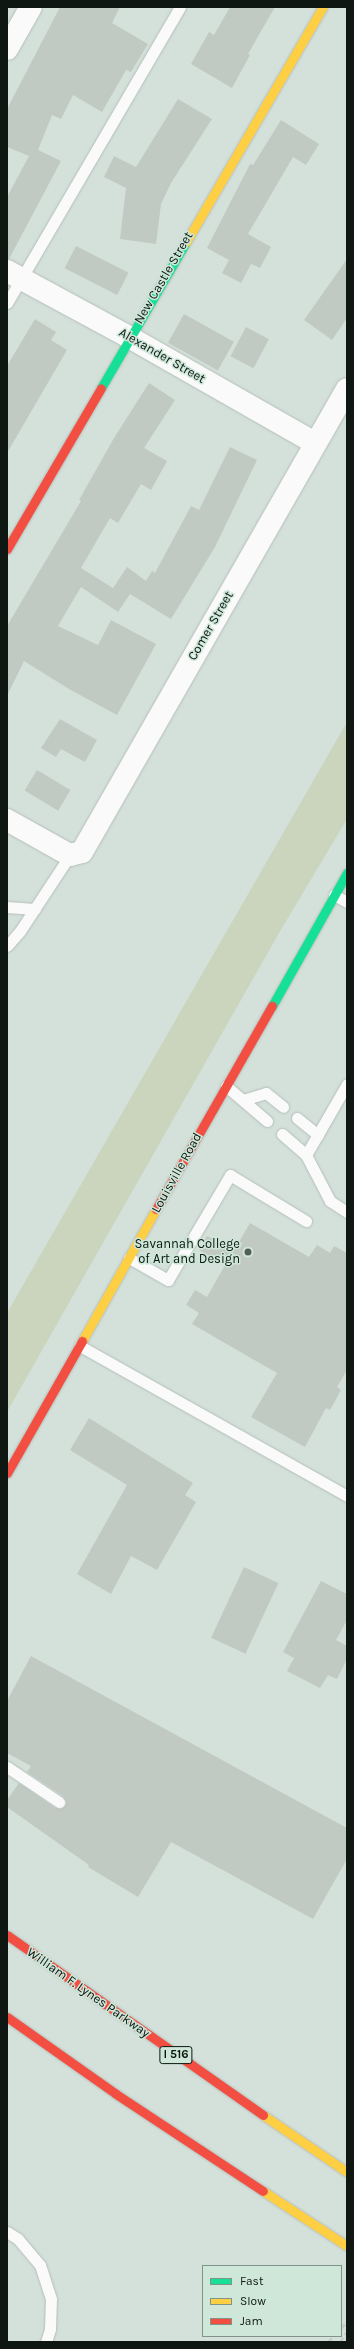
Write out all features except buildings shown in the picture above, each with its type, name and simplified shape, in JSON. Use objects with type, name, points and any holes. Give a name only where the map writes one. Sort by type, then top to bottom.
[{"type":"main road","name":"New Castle Street","points":[[7,549],[129,337],[323,7]]},
{"type":"main road","name":"Louisville Road","points":[[7,1473],[347,873]]},
{"type":"main road","name":"William F. Lynes Parkway","points":[[7,1935],[240,2100],[347,2172]]},
{"type":"main road","points":[[7,2017],[116,2094],[347,2246]]},
{"type":"street","points":[[7,49],[31,7]]},
{"type":"street","name":"Alexander Street","points":[[14,275],[129,337],[315,444]]},
{"type":"street","name":"Comer Street","points":[[70,855],[82,852],[347,389]]},
{"type":"street","points":[[7,820],[70,855]]},
{"type":"lane","points":[[7,303],[14,275],[180,7]]},
{"type":"lane","points":[[7,946],[70,855]]},
{"type":"lane","points":[[334,895],[347,902]]},
{"type":"lane","points":[[7,907],[34,909]]},
{"type":"lane","points":[[306,1155],[347,1084]]},
{"type":"lane","points":[[226,1086],[267,1121]]},
{"type":"lane","points":[[243,1100],[266,1093],[283,1107]]},
{"type":"lane","points":[[297,1118],[318,1135]]},
{"type":"lane","points":[[282,1134],[306,1155],[330,1201],[347,1212]]},
{"type":"lane","points":[[129,1258],[168,1280],[230,1175],[306,1221]]},
{"type":"lane","points":[[80,1346],[347,1496]]},
{"type":"lane","points":[[7,1767],[59,1802]]},
{"type":"lane","points":[[7,2232],[18,2239],[40,2265],[51,2299],[50,2329],[46,2342]]},
{"type":"green space","points":[[347,722],[347,819],[279,933],[7,1412],[7,1313]]},
{"type":"railway","points":[[342,2327],[347,2322]]},
{"type":"railway","points":[[340,2342],[347,2332]]},
{"type":"railway","points":[[328,2342],[333,2337]]},
{"type":"traffic: fast","points":[[101,388],[186,242]]},
{"type":"traffic: fast","points":[[272,1006],[347,873]]},
{"type":"traffic: slow","points":[[186,242],[323,7]]},
{"type":"traffic: slow","points":[[82,1341],[156,1209]]},
{"type":"traffic: slow","points":[[263,2115],[347,2172]]},
{"type":"traffic: slow","points":[[263,2191],[347,2246]]},
{"type":"traffic: jam","points":[[7,549],[101,388]]},
{"type":"traffic: jam","points":[[156,1209],[272,1006]]},
{"type":"traffic: jam","points":[[7,1473],[82,1341]]},
{"type":"traffic: jam","points":[[7,1935],[263,2115]]},
{"type":"traffic: jam","points":[[7,2017],[116,2094],[263,2191]]},
{"type":"place","name":"Savannah College of Art and Design","points":[[248,1252]]}]
